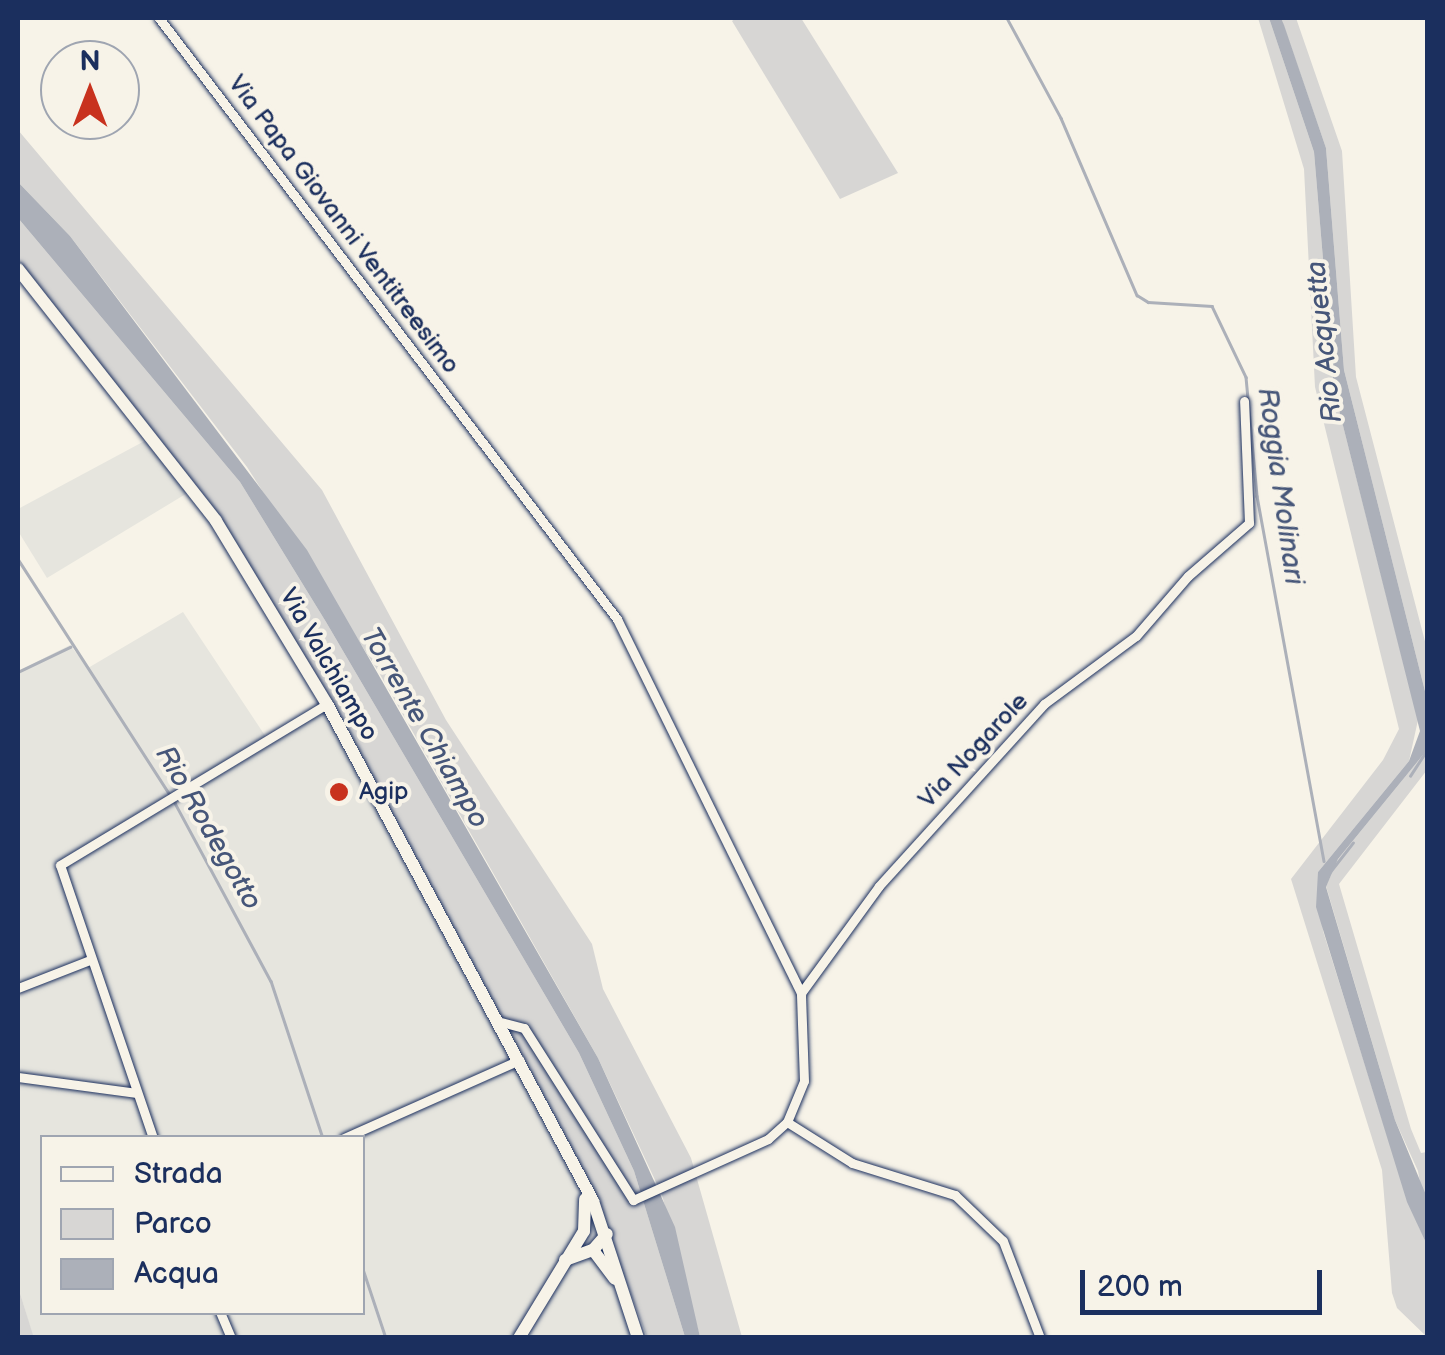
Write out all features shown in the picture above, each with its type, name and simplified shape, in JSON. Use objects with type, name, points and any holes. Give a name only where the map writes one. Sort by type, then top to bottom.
[{"type":"main road","name":"Via Valchiampo","points":[[18,269],[216,520],[327,704],[572,1159],[607,1234],[638,1338]]},
{"type":"main road","points":[[519,1338],[580,1236],[588,1212],[572,1159]]},
{"type":"main road","points":[[580,1236],[607,1234]]},
{"type":"main road","points":[[565,1260],[593,1250],[607,1234]]},
{"type":"main road","points":[[593,1250],[606,1261],[632,1313]]},
{"type":"street","name":"Via Papa Giovanni Ventitreesimo","points":[[159,18],[329,233],[617,619],[801,993]]},
{"type":"street","name":"Via Nogarole","points":[[801,993],[901,858],[1044,704],[1136,636],[1188,576],[1249,524],[1244,401]]},
{"type":"street","points":[[152,1135],[60,865],[327,704]]},
{"type":"street","points":[[18,988],[90,960]]},
{"type":"street","points":[[501,1022],[524,1028],[626,1197],[638,1196],[746,1153],[788,1122],[806,1058],[801,993]]},
{"type":"street","points":[[351,1135],[521,1059]]},
{"type":"street","points":[[18,1078],[137,1093]]},
{"type":"street","points":[[788,1122],[852,1163],[955,1195],[1003,1241],[1040,1338]]},
{"type":"shaded area","points":[[152,437],[194,489],[47,578],[18,531],[18,509]]},
{"type":"shaded area","points":[[183,612],[266,737],[324,703],[599,1209],[638,1337],[33,1337],[18,1286],[18,671],[70,645],[88,668]]},
{"type":"green space","points":[[801,18],[898,173],[840,199],[732,21]]},
{"type":"green space","points":[[1258,18],[1269,18],[1314,152],[1334,390],[1418,720],[1409,761],[1318,872],[1323,931],[1408,1202],[1427,1245],[1427,1337],[1397,1308],[1392,1293],[1382,1170],[1291,879],[1383,760],[1399,729],[1315,387],[1304,169]]},
{"type":"green space","points":[[1281,18],[1296,18],[1342,151],[1356,377],[1427,649],[1427,699],[1344,370],[1326,148]]},
{"type":"green space","points":[[18,130],[322,490],[446,720],[592,944],[603,989],[691,1158],[742,1337],[700,1337],[662,1195],[598,1058],[378,671],[247,467],[70,236],[18,182]]},
{"type":"green space","points":[[18,218],[240,482],[326,622],[579,1053],[634,1171],[685,1337],[647,1337],[599,1209],[266,594],[18,259]]},
{"type":"green space","points":[[1427,750],[1427,770],[1339,884],[1411,1129],[1421,1153],[1427,1152],[1427,1224],[1418,1171],[1395,1120],[1326,886],[1338,859]]},
{"type":"green space","points":[[20,1293],[33,1335],[33,1337],[18,1337]]},
{"type":"water","points":[[1269,18],[1281,18],[1326,148],[1344,370],[1427,699],[1427,750],[1338,859],[1326,887],[1395,1120],[1426,1195],[1427,1245],[1407,1202],[1316,907],[1318,872],[1409,761],[1420,731],[1334,390],[1314,152]]},
{"type":"water","points":[[18,182],[70,236],[307,550],[598,1058],[675,1227],[700,1337],[685,1337],[634,1171],[579,1053],[326,622],[240,482],[18,218]]},
{"type":"waterway","name":"Roggia Molinari","points":[[1007,18],[1061,118],[1137,295],[1148,302],[1212,306],[1246,377],[1257,496],[1324,861]]},
{"type":"waterway","name":"Rio Rodegotto","points":[[18,559],[175,803],[271,981],[322,1135]]},
{"type":"waterway","points":[[18,672],[70,647]]},
{"type":"waterway","name":"Rio Acquetta","points":[[1410,776],[1428,748]]},
{"type":"waterway","name":"Rio Acquetta","points":[[1330,872],[1353,843]]},
{"type":"waterway","name":"Rio Rodegotto","points":[[365,1275],[386,1338]]},
{"type":"place","name":"Agip","points":[[339,792]]},
{"type":"water label","name":"Torrente Chiampo","points":[[424,728]]}]
